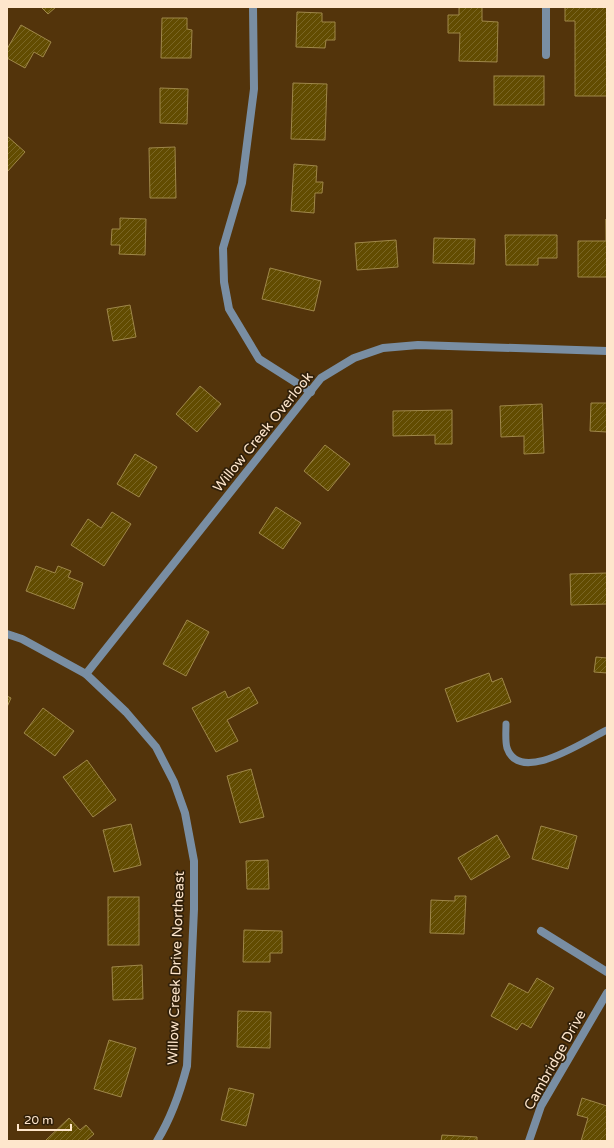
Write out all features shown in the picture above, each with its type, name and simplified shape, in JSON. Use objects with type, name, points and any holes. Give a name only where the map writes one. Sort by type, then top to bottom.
[{"type":"street","points":[[252,7],[254,89],[242,183],[223,248],[224,282],[229,308],[259,359],[311,392]]},
{"type":"street","points":[[546,7],[546,55]]},
{"type":"street","name":"Willow Creek Overlook","points":[[86,674],[321,378],[354,358],[382,348],[418,345],[607,351]]},
{"type":"street","name":"Willow Creek Drive Northeast","points":[[7,634],[22,639],[86,674],[126,712],[156,747],[174,782],[185,813],[194,861],[194,909],[187,1066],[180,1091],[165,1127],[157,1141]]},
{"type":"street","points":[[541,931],[607,972]]},
{"type":"street","name":"Cambridge Drive","points":[[529,1141],[541,1106],[607,993]]},
{"type":"lane","points":[[506,724],[507,747],[510,755],[516,760],[527,763],[540,762],[555,757],[607,730]]},
{"type":"building","points":[[41,7],[56,7],[48,14]]},
{"type":"building","points":[[459,7],[482,7],[482,21],[498,22],[497,62],[459,61],[460,33],[448,33],[448,15],[459,15]]},
{"type":"building","points":[[565,7],[607,7],[607,96],[575,96],[575,21],[565,21]]},
{"type":"building","points":[[297,12],[322,13],[322,22],[335,22],[335,40],[326,40],[325,48],[296,47]]},
{"type":"building","points":[[162,18],[187,18],[187,29],[192,30],[191,58],[161,58]]},
{"type":"building","points":[[21,25],[51,42],[43,57],[34,52],[25,68],[7,58],[7,49]]},
{"type":"building","points":[[494,76],[544,76],[544,105],[494,105]]},
{"type":"building","points":[[293,83],[327,84],[325,140],[291,139]]},
{"type":"building","points":[[160,88],[188,89],[187,124],[160,123]]},
{"type":"building","points":[[7,136],[25,152],[7,172]]},
{"type":"building","points":[[175,147],[176,198],[150,198],[149,148]]},
{"type":"building","points":[[294,164],[317,166],[316,182],[323,182],[322,193],[315,193],[314,213],[291,211]]},
{"type":"building","points":[[120,218],[146,219],[145,255],[119,254],[120,245],[111,245],[112,229],[120,229]]},
{"type":"building","points":[[606,219],[607,277],[578,277],[578,241],[606,241]]},
{"type":"building","points":[[505,235],[557,235],[557,258],[538,258],[538,265],[506,265]]},
{"type":"building","points":[[434,238],[475,239],[474,264],[433,263]]},
{"type":"building","points":[[396,240],[398,267],[357,270],[355,243]]},
{"type":"building","points":[[270,268],[321,281],[314,311],[262,299]]},
{"type":"building","points":[[130,305],[136,337],[113,341],[107,309]]},
{"type":"building","points":[[200,386],[221,404],[197,432],[176,414]]},
{"type":"building","points":[[591,403],[607,403],[607,432],[590,431]]},
{"type":"building","points":[[542,404],[544,453],[524,454],[524,436],[501,437],[500,406]]},
{"type":"building","points":[[452,410],[452,444],[435,444],[435,435],[393,436],[393,411]]},
{"type":"building","points":[[325,445],[350,464],[328,491],[304,471]]},
{"type":"building","points":[[135,454],[157,467],[139,497],[117,484]]},
{"type":"building","points":[[276,507],[301,523],[283,549],[259,533]]},
{"type":"building","points":[[112,512],[131,524],[104,566],[71,545],[88,519],[101,528]]},
{"type":"building","points":[[36,566],[55,573],[58,566],[71,571],[68,577],[83,583],[74,609],[26,591]]},
{"type":"building","points":[[607,573],[607,604],[571,605],[570,574]]},
{"type":"building","points":[[187,620],[209,632],[186,676],[163,664]]},
{"type":"building","points":[[596,657],[607,658],[607,673],[594,672]]},
{"type":"building","points":[[489,673],[492,682],[502,678],[511,702],[457,722],[445,689]]},
{"type":"building","points":[[249,687],[258,703],[227,720],[238,741],[216,752],[192,708],[225,691],[228,698]]},
{"type":"building","points":[[7,696],[11,698],[7,707]]},
{"type":"building","points":[[43,708],[74,731],[55,756],[24,733]]},
{"type":"building","points":[[87,760],[116,800],[93,817],[63,777]]},
{"type":"building","points":[[251,769],[264,817],[240,823],[227,776]]},
{"type":"building","points":[[131,824],[141,865],[114,872],[103,830]]},
{"type":"building","points":[[541,826],[577,836],[568,869],[532,859]]},
{"type":"building","points":[[497,835],[510,857],[471,880],[458,858]]},
{"type":"building","points":[[268,860],[269,889],[247,889],[246,861]]},
{"type":"building","points":[[455,896],[466,896],[464,934],[430,933],[431,900],[455,901]]},
{"type":"building","points":[[108,897],[139,897],[139,945],[108,945]]},
{"type":"building","points":[[244,930],[282,931],[282,953],[270,953],[270,962],[243,962]]},
{"type":"building","points":[[142,965],[143,999],[113,1000],[112,967]]},
{"type":"building","points":[[537,978],[554,988],[531,1028],[522,1023],[517,1030],[491,1016],[509,983],[528,993]]},
{"type":"building","points":[[238,1011],[271,1012],[270,1048],[237,1047]]},
{"type":"building","points":[[109,1040],[136,1048],[121,1097],[94,1089]]},
{"type":"building","points":[[229,1088],[254,1094],[246,1126],[221,1120]]},
{"type":"building","points":[[582,1098],[607,1106],[607,1141],[581,1141],[588,1118],[577,1115]]},
{"type":"building","points":[[69,1118],[80,1130],[86,1125],[94,1134],[86,1141],[45,1141]]},
{"type":"building","points":[[442,1135],[477,1137],[477,1141],[441,1141]]}]
